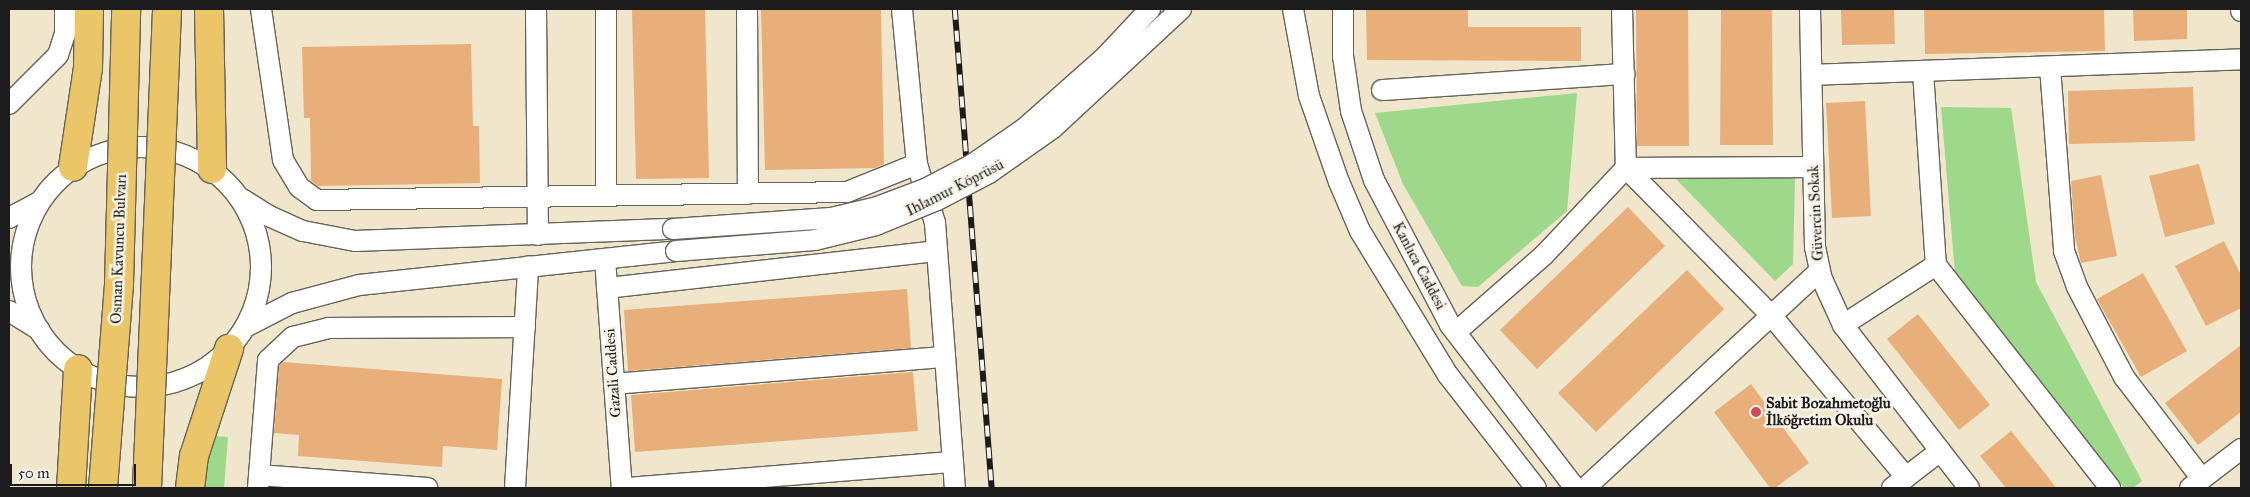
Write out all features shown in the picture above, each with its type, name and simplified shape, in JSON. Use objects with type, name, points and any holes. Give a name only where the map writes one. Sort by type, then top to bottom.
[{"type":"highway","points":[[73,167],[88,68],[90,9]]},
{"type":"highway","name":"Osman Kavuncu Bulvarı","points":[[103,488],[119,284],[126,9]]},
{"type":"highway","points":[[147,488],[167,9]]},
{"type":"highway","points":[[209,9],[212,169]]},
{"type":"highway","points":[[190,488],[194,456],[228,349]]},
{"type":"highway","points":[[71,488],[78,369]]},
{"type":"street","points":[[9,104],[58,55],[65,34],[65,9]]},
{"type":"street","points":[[261,9],[283,160],[292,178],[307,194],[317,200],[846,192],[917,164]]},
{"type":"street","points":[[536,9],[538,235]]},
{"type":"street","points":[[606,9],[606,196]]},
{"type":"street","points":[[747,9],[748,194]]},
{"type":"street","points":[[902,9],[917,164],[935,223],[955,488]]},
{"type":"street","name":"Ihlamur Köprüsü","points":[[238,196],[285,224],[337,239],[383,242],[673,229],[831,218],[878,207],[925,189],[973,164],[1025,128],[1105,57],[1150,9]]},
{"type":"street","name":"Ihlamur Köprüsü","points":[[245,327],[268,314],[318,294],[359,284],[676,251],[815,240],[876,225],[938,200],[989,173],[1053,128],[1181,9]]},
{"type":"street","name":"Kanlıca Caddesi","points":[[1293,9],[1309,96],[1339,182],[1360,231],[1448,375],[1536,488]]},
{"type":"street","name":"Kanlıca Caddesi","points":[[1342,9],[1346,83],[1365,160],[1456,332],[1575,488]]},
{"type":"street","points":[[1622,9],[1626,168],[1771,315],[1899,483],[1940,451]]},
{"type":"street","name":"Güvercin Sokak","points":[[1810,9],[1815,247],[1819,271],[1827,295],[1843,325],[1969,488]]},
{"type":"street","points":[[1812,75],[2241,59]]},
{"type":"street","points":[[2050,66],[2064,252],[2077,287],[2124,377],[2196,484],[2241,449]]},
{"type":"street","points":[[1923,71],[1936,266],[2110,488]]},
{"type":"street","points":[[1382,90],[1624,74]]},
{"type":"street","points":[[138,147],[157,147],[186,155],[212,169],[238,196],[252,220],[257,238],[261,274],[256,302],[245,327],[228,349],[208,367],[183,380],[157,386],[130,386],[103,381],[78,369],[56,352],[39,331],[29,310],[20,266],[29,222],[39,202],[73,167],[99,154],[138,147]]},
{"type":"street","points":[[1456,332],[1544,255],[1626,168],[1813,167]]},
{"type":"street","points":[[9,218],[39,202]]},
{"type":"street","points":[[607,288],[937,251]]},
{"type":"street","name":"Gazali Caddesi","points":[[605,258],[622,488]]},
{"type":"street","points":[[515,488],[528,266]]},
{"type":"street","points":[[1843,325],[1936,266]]},
{"type":"street","points":[[1584,488],[1819,271]]},
{"type":"street","points":[[9,311],[39,331]]},
{"type":"street","points":[[268,314],[293,337]]},
{"type":"street","points":[[427,488],[259,482],[268,360],[293,337],[329,328],[525,327]]},
{"type":"street","points":[[614,384],[945,357]]},
{"type":"street","points":[[628,488],[953,462]]},
{"type":"green space","points":[[1577,93],[1567,211],[1478,287],[1462,286],[1403,184],[1375,113]]},
{"type":"green space","points":[[1941,107],[2011,108],[2036,282],[2142,481],[2133,488],[2124,488],[1955,273]]},
{"type":"green space","points":[[1675,178],[1795,178],[1793,264],[1775,281]]},
{"type":"green space","points":[[211,436],[228,437],[224,488],[205,488]]},
{"type":"building","points":[[632,9],[705,9],[709,178],[636,179]]},
{"type":"building","points":[[761,9],[881,9],[884,164],[875,168],[765,170]]},
{"type":"building","points":[[1366,9],[1468,9],[1468,27],[1581,27],[1581,61],[1367,60]]},
{"type":"building","points":[[1636,9],[1688,9],[1689,146],[1637,146]]},
{"type":"building","points":[[1721,9],[1772,9],[1773,145],[1720,145]]},
{"type":"building","points":[[1841,9],[1894,9],[1895,44],[1842,45]]},
{"type":"building","points":[[1924,9],[2104,9],[2105,51],[1925,54]]},
{"type":"building","points":[[2133,9],[2187,9],[2187,39],[2134,41]]},
{"type":"building","points":[[471,44],[473,126],[479,126],[480,183],[318,186],[311,181],[310,118],[304,118],[302,47]]},
{"type":"building","points":[[2193,87],[2195,141],[2069,144],[2068,91]]},
{"type":"building","points":[[1865,101],[1871,216],[1832,218],[1826,103]]},
{"type":"building","points":[[2199,164],[2215,224],[2165,237],[2149,176]]},
{"type":"building","points":[[2101,175],[2117,256],[2081,263],[2075,236],[2071,181]]},
{"type":"building","points":[[1628,207],[1665,246],[1537,369],[1500,330]]},
{"type":"building","points":[[2224,241],[2241,275],[2241,308],[2206,326],[2175,266]]},
{"type":"building","points":[[1687,270],[1724,309],[1596,432],[1558,393]]},
{"type":"building","points":[[2143,273],[2187,351],[2141,377],[2097,299]]},
{"type":"building","points":[[907,289],[911,348],[628,371],[624,310]]},
{"type":"building","points":[[1918,314],[1990,405],[1959,430],[1887,339]]},
{"type":"building","points":[[2241,345],[2241,412],[2198,445],[2165,403]]},
{"type":"building","points":[[283,362],[502,379],[497,450],[443,446],[442,467],[298,456],[299,435],[274,433],[279,366]]},
{"type":"building","points":[[913,372],[918,431],[635,452],[631,395]]},
{"type":"building","points":[[1751,384],[1809,463],[1775,488],[1770,488],[1714,412]]},
{"type":"building","points":[[2011,431],[2056,488],[2006,488],[1980,456]]},
{"type":"railway","points":[[955,9],[992,488]]},
{"type":"place","name":"Sabit Bozahmetoğlu İlköğretim Okulu","points":[[1756,412]]}]
